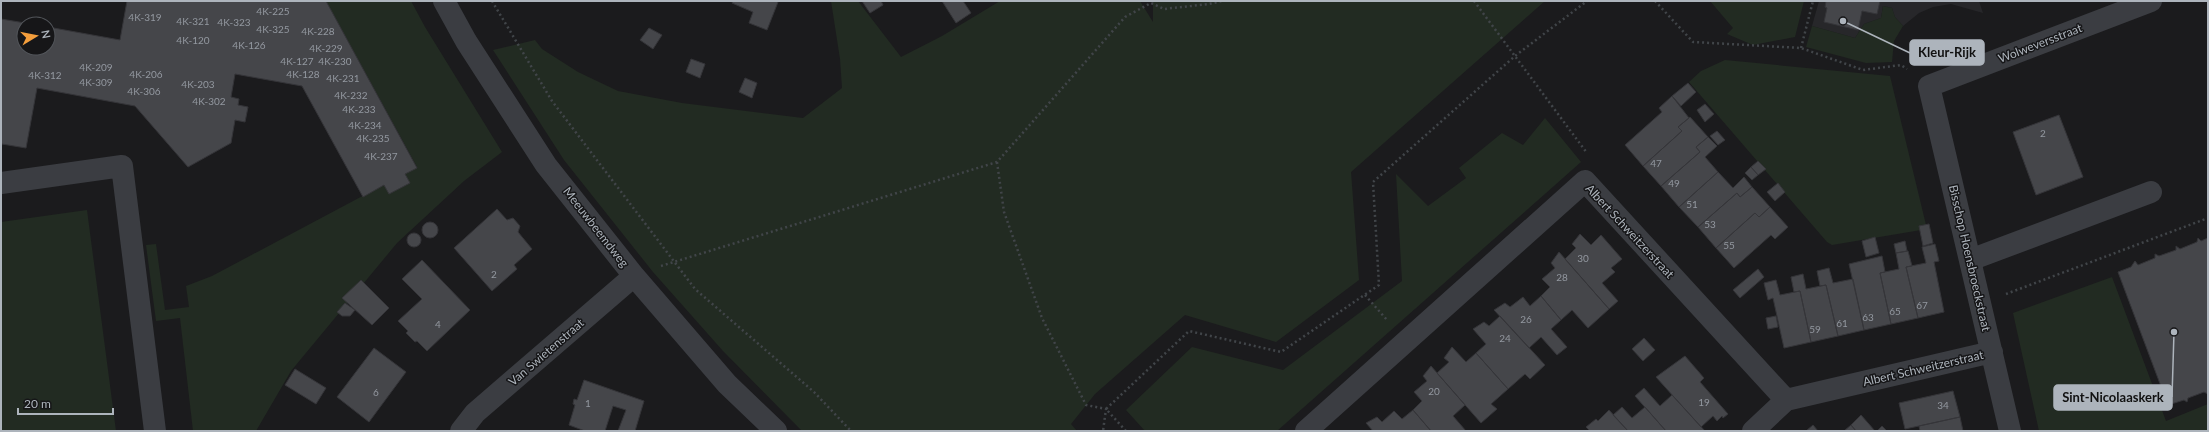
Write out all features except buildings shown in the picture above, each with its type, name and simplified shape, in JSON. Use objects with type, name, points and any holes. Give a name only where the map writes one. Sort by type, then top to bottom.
[{"type":"street","name":"Meeuwbeemdweg","points":[[444,1],[466,41],[546,165],[634,276],[727,384],[776,431]]},
{"type":"street","name":"Wolweversstraat","points":[[1929,86],[2151,1]]},
{"type":"street","name":"Bisschop Hoensbroeckstraat","points":[[1929,86],[2010,431]]},
{"type":"street","points":[[1,183],[122,166],[156,431]]},
{"type":"street","name":"Albert Schweitzerstraat","points":[[1306,431],[1585,181],[1786,400],[1992,352]]},
{"type":"street","points":[[1970,260],[2151,192]]},
{"type":"street","name":"Van Swietenstraat","points":[[461,431],[475,413],[634,276]]},
{"type":"street","points":[[1753,431],[1786,400]]},
{"type":"path","points":[[492,1],[552,101],[695,289],[814,392],[851,431]]},
{"type":"path","points":[[634,276],[673,261],[998,162],[1125,16],[1151,2],[1164,9],[1222,1]]},
{"type":"path","points":[[1474,1],[1589,156],[1585,181]]},
{"type":"path","points":[[1103,431],[1106,409],[1189,331],[1281,352],[1379,285],[1373,182],[1515,56],[1587,1]]},
{"type":"path","points":[[1656,1],[1693,42],[1801,48],[1863,70],[1901,65],[1929,86]]},
{"type":"path","points":[[1801,48],[1813,1]]},
{"type":"path","points":[[998,162],[1004,212],[1042,318],[1086,405],[1106,409],[1126,431]]},
{"type":"path","points":[[1980,303],[2208,218]]},
{"type":"path","points":[[1365,295],[1406,342]]},
{"type":"shaded area","points":[[326,1],[411,1],[425,27],[502,152],[464,181],[397,243],[291,371],[256,431],[193,431],[180,318],[156,321],[146,245],[156,244],[165,310],[189,307],[186,286],[212,276],[417,167]]},
{"type":"shaded area","points":[[831,1],[858,1],[901,57],[942,36],[1000,1],[1140,1],[1153,22],[1153,1],[1545,1],[1351,172],[1359,280],[1276,342],[1185,315],[1095,394],[1071,424],[1077,431],[802,431],[723,351],[653,272],[564,160],[493,50],[535,40],[542,49],[578,72],[618,91],[682,103],[803,118],[842,88],[840,59]]},
{"type":"shaded area","points":[[1710,1],[1804,1],[1795,37],[1753,45],[1727,34],[1733,28]]},
{"type":"shaded area","points":[[1819,1],[1979,1],[1983,13],[1951,4],[1933,7],[1919,13],[1903,26],[1895,17],[1892,8],[1883,6],[1881,18],[1864,24],[1855,38],[1812,26]]},
{"type":"shaded area","points":[[1883,6],[1892,8],[1895,17],[1903,26],[1894,41],[1892,62],[1866,63],[1806,47],[1812,26],[1855,38],[1864,24],[1881,18]]},
{"type":"shaded area","points":[[1725,60],[1890,76],[1927,229],[1832,245],[1827,242],[1689,82],[1701,71]]},
{"type":"shaded area","points":[[1545,118],[1581,162],[1277,431],[1145,431],[1126,410],[1192,347],[1283,370],[1402,281],[1396,174],[1428,206],[1466,178],[1459,168],[1502,133],[1523,145]]},
{"type":"shaded area","points":[[87,210],[116,431],[1,431],[1,222]]},
{"type":"shaded area","points":[[2112,277],[2166,421],[2208,404],[2208,431],[2039,431],[2013,313]]},
{"type":"place","name":"Kleur-Rijk","points":[[1843,21]]},
{"type":"place","name":"Sint-Nicolaaskerk","points":[[2174,332]]}]
